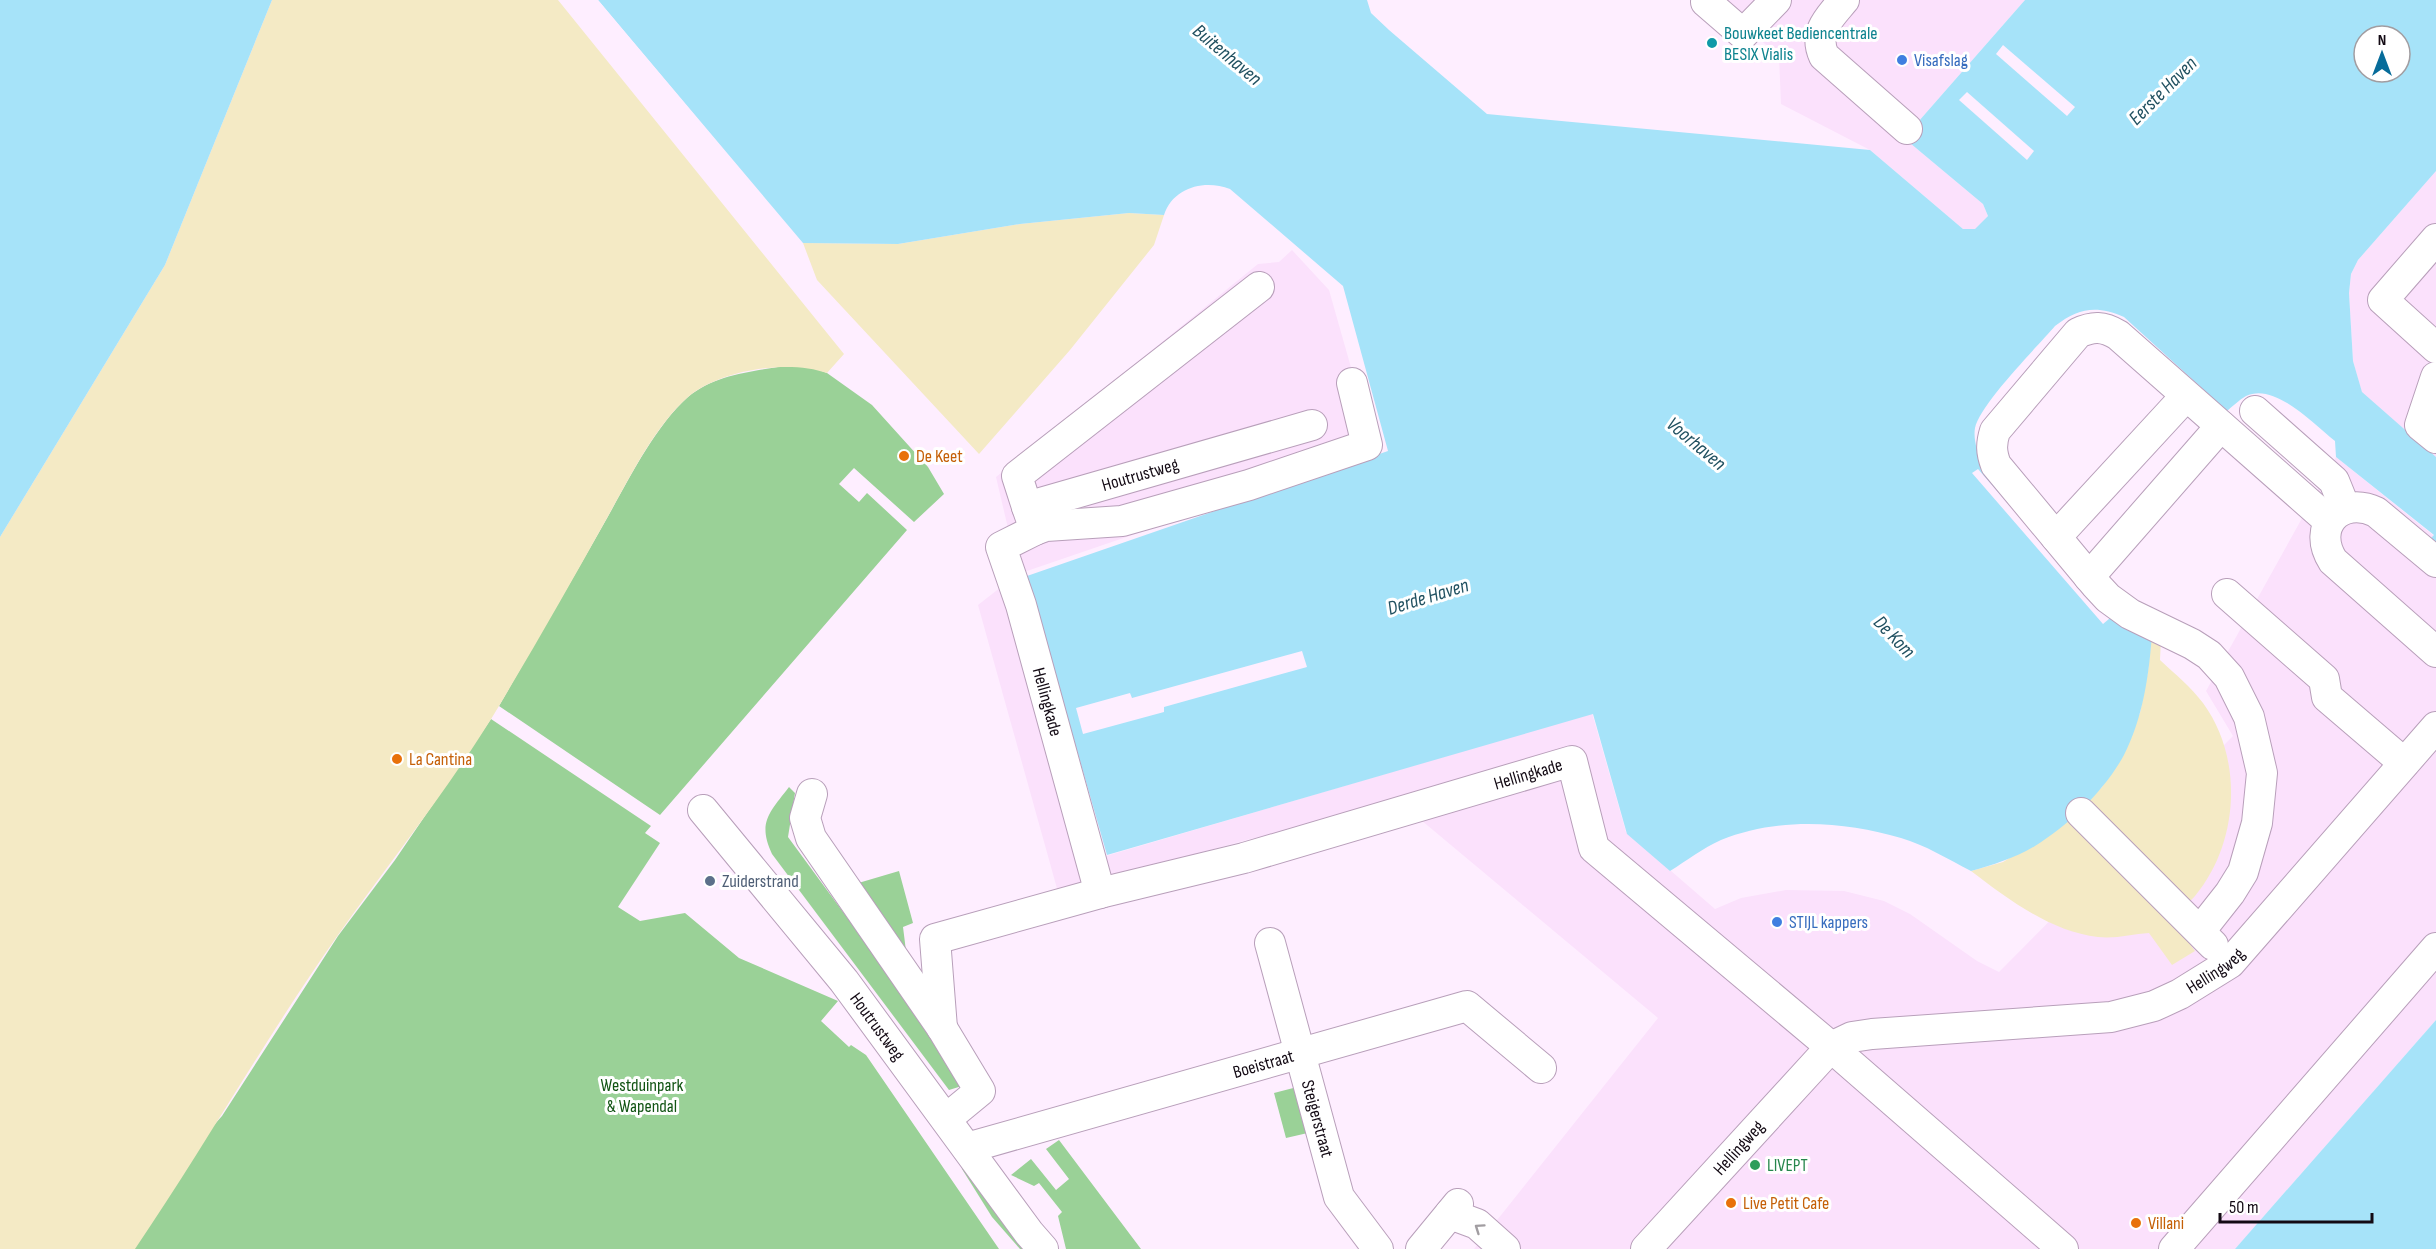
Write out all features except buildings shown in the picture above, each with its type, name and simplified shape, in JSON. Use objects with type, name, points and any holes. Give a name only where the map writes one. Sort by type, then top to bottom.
[{"type":"street","points":[[1708,0],[1706,2],[1743,34],[1776,0]]},
{"type":"street","points":[[1844,0],[1823,25],[1819,35],[1824,56],[1907,129]]},
{"type":"street","points":[[2436,239],[2383,300],[2436,348]]},
{"type":"street","points":[[1259,287],[1017,476],[1031,518],[1046,526],[1122,521],[1249,485],[1367,445],[1353,383]]},
{"type":"street","points":[[2200,931],[2230,893],[2243,872],[2258,823],[2262,772],[2249,717],[2229,677],[2210,655],[2130,614],[2108,598],[2092,581],[1996,465],[1991,442],[1995,431],[2078,333],[2098,327],[2108,329],[2118,335],[2221,426],[2337,515]]},
{"type":"street","points":[[2436,377],[2420,425],[2436,438]]},
{"type":"street","points":[[2056,537],[2186,396]]},
{"type":"street","points":[[2255,411],[2334,481],[2337,515]]},
{"type":"street","name":"Houtrustweg","points":[[1001,547],[1031,518],[1312,425]]},
{"type":"street","points":[[2092,581],[2221,426]]},
{"type":"street","points":[[2436,562],[2376,512],[2356,506],[2337,515],[2325,531],[2324,542],[2333,561],[2436,652]]},
{"type":"street","name":"Hellingkade","points":[[1001,547],[1021,605],[1100,893]]},
{"type":"street","points":[[2227,594],[2324,679],[2327,697],[2404,763]]},
{"type":"street","name":"Hellingweg","points":[[1646,1249],[1831,1047],[1851,1037],[2128,1014],[2154,1006],[2180,994],[2230,963],[2436,727]]},
{"type":"street","name":"Hellingkade","points":[[942,1028],[935,939],[1100,893],[1244,858],[1572,761],[1594,848],[1831,1047]]},
{"type":"street","points":[[812,794],[805,818],[811,838],[942,1028],[980,1091],[946,1119]]},
{"type":"street","name":"Houtrustweg","points":[[703,810],[844,981],[1043,1249]]},
{"type":"street","points":[[2081,813],[2230,963]]},
{"type":"street","name":"Steigerstraat","points":[[1270,943],[1339,1197],[1378,1249]]},
{"type":"street","points":[[2174,1249],[2436,948]]},
{"type":"street","name":"Boeistraat","points":[[966,1148],[1467,1006],[1541,1068]]},
{"type":"street","points":[[1881,1089],[1880,1065],[1884,1047],[1898,1032]]},
{"type":"street","points":[[1831,1047],[2063,1249]]},
{"type":"street","points":[[1421,1249],[1454,1209],[1477,1224],[1505,1249]]},
{"type":"shaded area","points":[[1714,0],[2025,0],[1904,138],[1983,204],[1988,216],[1976,229],[1963,229],[1870,150],[1781,104],[1779,56]]},
{"type":"shaded area","points":[[2436,171],[2436,457],[2362,393],[2353,361],[2349,293],[2351,274],[2358,260]]},
{"type":"shaded area","points":[[1292,250],[1329,290],[1375,452],[1024,572],[1106,856],[1592,713],[1626,832],[1715,909],[1741,898],[1786,890],[1844,891],[1884,901],[1910,914],[1977,961],[1999,972],[2233,736],[2206,691],[2336,457],[2434,536],[2432,538],[2436,542],[2436,1020],[2235,1249],[1474,1249],[1658,1018],[1409,810],[1250,839],[1058,892],[978,605],[1010,580],[1015,558],[996,477],[1258,264],[1279,262]]},
{"type":"green space","points":[[778,367],[811,367],[827,373],[872,405],[928,467],[944,494],[914,522],[854,468],[839,484],[859,502],[867,493],[907,530],[660,815],[499,706],[640,459],[675,410],[688,397],[708,384],[731,376]]},
{"type":"green space","name":"Westduinpark & Wapendal","points":[[491,719],[651,826],[645,833],[660,843],[618,907],[640,921],[685,913],[739,958],[838,1001],[821,1021],[849,1047],[851,1045],[866,1055],[999,1249],[104,1249],[222,1116],[338,936],[395,860]]},
{"type":"green space","points":[[789,787],[795,793],[788,837],[879,961],[965,1085],[949,1090],[772,854],[766,834],[766,825],[771,811]]},
{"type":"green space","points":[[899,871],[913,923],[903,927],[906,951],[855,884]]},
{"type":"green space","points":[[1301,1086],[1312,1132],[1286,1138],[1274,1093]]},
{"type":"green space","points":[[1059,1140],[1141,1249],[1066,1249],[1058,1216],[1062,1212],[1039,1183],[1034,1186],[1011,1175],[1031,1159],[1056,1190],[1069,1179],[1046,1149]]},
{"type":"green space","points":[[960,1161],[1030,1249],[1020,1249],[992,1217],[962,1169]]},
{"type":"sand","points":[[272,0],[558,0],[844,354],[827,373],[811,369],[774,367],[718,380],[688,397],[664,423],[633,470],[554,612],[481,736],[311,974],[135,1249],[0,1249],[0,537],[165,265]]},
{"type":"sand","points":[[1129,213],[1164,215],[1154,245],[1070,350],[979,454],[817,280],[803,243],[898,244],[1020,224]]},
{"type":"sand","points":[[2152,634],[2161,638],[2160,660],[2198,697],[2216,725],[2225,749],[2230,775],[2231,801],[2228,826],[2221,851],[2210,875],[2195,896],[2169,916],[2195,951],[2172,965],[2149,933],[2098,937],[2064,929],[2031,913],[1971,871],[2003,862],[2068,821],[2102,787],[2140,713]]},
{"type":"water","points":[[0,0],[272,0],[165,265],[0,537]]},
{"type":"water","points":[[598,0],[1367,0],[1371,13],[1487,114],[1870,150],[1963,229],[1975,229],[1988,216],[1983,204],[1904,138],[2025,0],[2436,0],[2436,171],[2358,260],[2351,274],[2349,293],[2353,361],[2362,392],[2436,457],[2436,542],[2431,538],[2434,535],[2336,457],[2335,441],[2293,407],[2269,395],[2257,393],[2246,396],[2227,411],[2124,317],[2105,311],[2088,310],[2072,315],[2055,326],[2023,361],[1979,418],[1975,428],[1975,442],[1982,464],[2152,634],[2151,649],[2147,681],[2136,726],[2131,741],[2116,768],[2085,806],[2061,828],[2027,850],[2004,861],[1971,871],[1919,844],[1879,832],[1834,825],[1788,825],[1742,833],[1721,840],[1670,871],[1627,834],[1593,714],[1107,855],[1027,576],[1388,451],[1343,286],[1230,189],[1210,185],[1201,185],[1182,192],[1168,205],[1164,215],[1129,213],[1020,224],[898,244],[803,243]]},
{"type":"water","points":[[2436,1020],[2436,1249],[2235,1249]]},
{"type":"pier","points":[[595,0],[598,0],[804,246],[801,245]]},
{"type":"pier","points":[[2003,45],[2075,107],[2067,116],[1996,54]]},
{"type":"pier","points":[[1967,92],[2034,151],[2027,160],[1959,100]]},
{"type":"pier","points":[[1978,469],[2104,613],[2116,613],[2103,624],[1972,473]]},
{"type":"pier","points":[[1302,651],[1307,667],[1164,707],[1164,712],[1083,734],[1076,708],[1130,693],[1132,698]]},
{"type":"place","name":"Bouwkeet Bediencentrale BESIX Vialis","points":[[1712,43]]},
{"type":"place","name":"Visafslag","points":[[1902,60]]},
{"type":"place","name":"De Keet","points":[[904,456]]},
{"type":"place","name":"La Cantina","points":[[397,759]]},
{"type":"place","name":"Zuiderstrand","points":[[710,881]]},
{"type":"place","name":"STIJL kappers","points":[[1777,922]]},
{"type":"place","name":"LIVEPT","points":[[1755,1165]]},
{"type":"place","name":"Live Petit Cafe","points":[[1731,1203]]},
{"type":"place","name":"Villani","points":[[2136,1223]]},
{"type":"water label","name":"Buitenhaven","points":[[1227,55]]},
{"type":"water label","name":"Eerste Haven","points":[[2163,91]]},
{"type":"water label","name":"Voorhaven","points":[[1696,444]]},
{"type":"water label","name":"Derde Haven","points":[[1428,597]]},
{"type":"water label","name":"De Kom","points":[[1894,637]]}]
